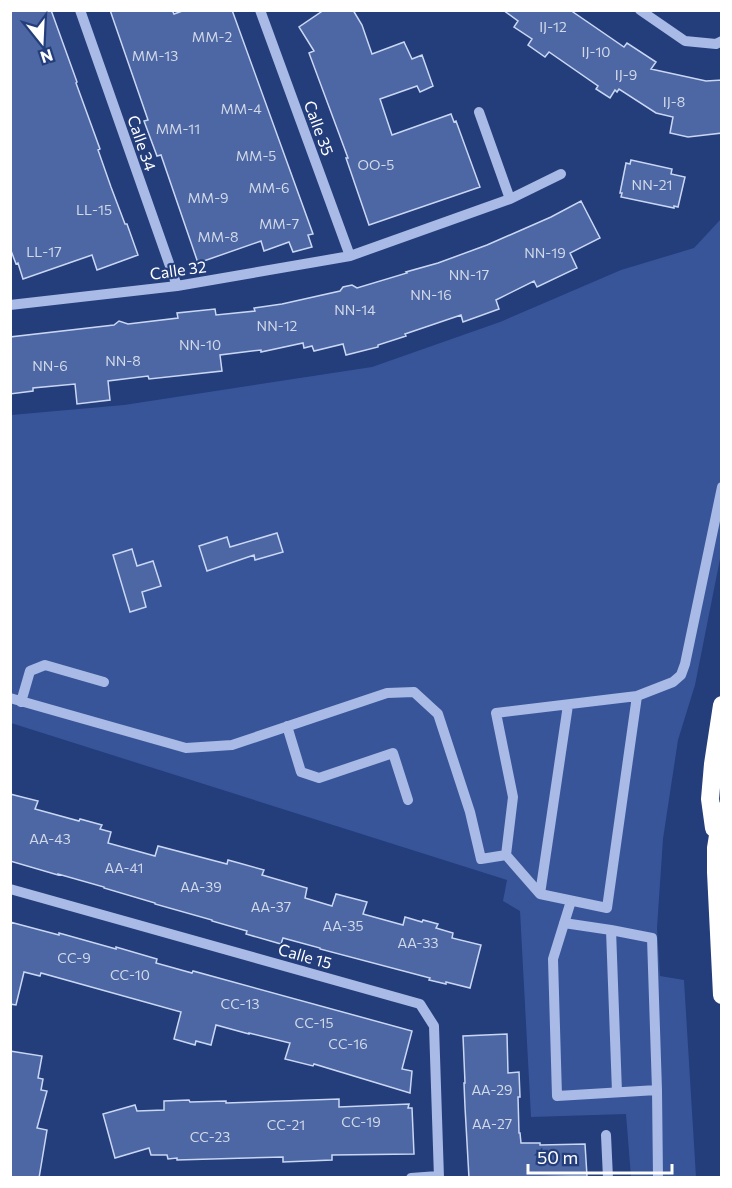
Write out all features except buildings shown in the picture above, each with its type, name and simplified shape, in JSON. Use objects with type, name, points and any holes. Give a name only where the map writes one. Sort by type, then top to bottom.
[{"type":"highway","points":[[722,705],[710,799],[716,848],[722,995]]},
{"type":"highway","points":[[716,848],[722,811]]},
{"type":"street","name":"Calle 34","points":[[80,10],[177,286]]},
{"type":"street","name":"Calle 35","points":[[260,10],[350,256]]},
{"type":"street","points":[[640,10],[685,41],[716,44],[722,41]]},
{"type":"street","points":[[479,112],[510,199]]},
{"type":"street","name":"Calle 32","points":[[10,305],[177,286],[350,256],[510,199],[561,174]]},
{"type":"street","points":[[637,696],[607,908],[540,894],[506,855],[513,797],[496,713],[637,696],[673,682],[681,675],[722,487]]},
{"type":"street","points":[[104,682],[45,665],[30,671],[16,700],[186,748],[232,745],[387,693],[414,692],[438,714],[470,812],[481,859],[506,855]]},
{"type":"street","points":[[540,894],[568,705]]},
{"type":"street","points":[[286,726],[302,772],[319,778],[393,753],[408,800]]},
{"type":"street","name":"Calle 15","points":[[10,889],[420,1004],[434,1026],[438,1177]]},
{"type":"street","points":[[571,901],[553,959],[557,1096],[657,1090]]},
{"type":"street","points":[[564,923],[652,938],[658,1178]]},
{"type":"street","points":[[611,930],[617,1092]]},
{"type":"street","points":[[606,1135],[608,1178]]},
{"type":"street","points":[[411,1178],[438,1177]]},
{"type":"shaded area","points":[[721,219],[721,554],[695,685],[678,740],[663,839],[657,928],[660,976],[684,980],[696,1177],[631,1177],[626,1114],[531,1117],[520,911],[503,901],[507,880],[11,723],[11,415],[124,405],[372,367],[500,322],[621,270],[694,248]]}]
